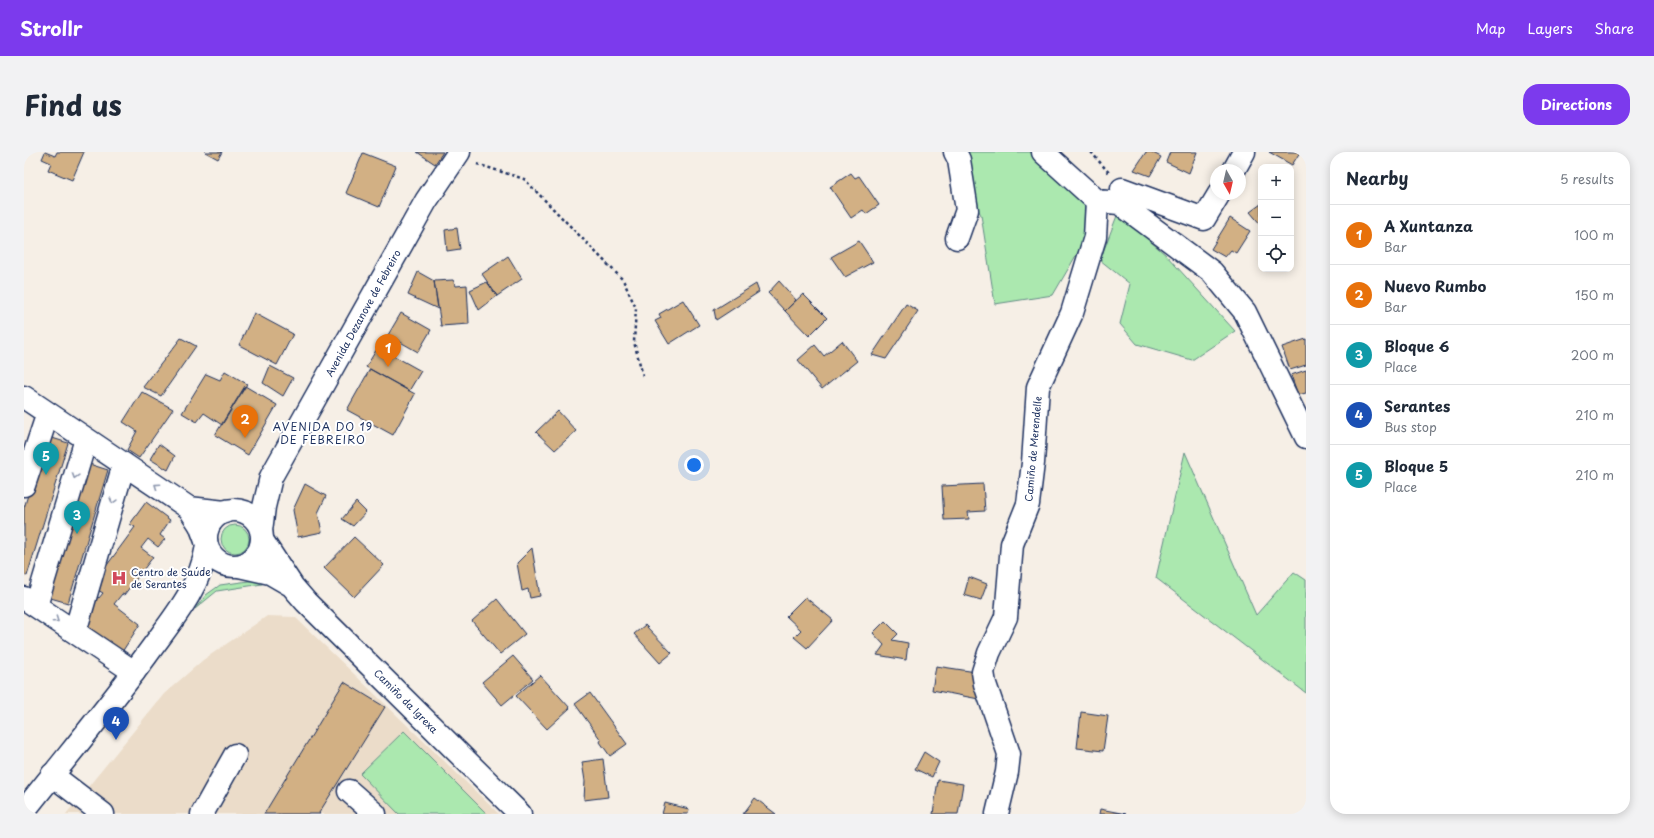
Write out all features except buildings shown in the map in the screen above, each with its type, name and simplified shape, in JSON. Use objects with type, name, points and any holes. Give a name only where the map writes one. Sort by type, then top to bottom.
[{"type":"street","points":[[955,152],[959,160],[968,210],[957,238]]},
{"type":"street","points":[[1042,152],[1098,201],[1119,203],[1212,272],[1245,312],[1306,436]]},
{"type":"street","points":[[1237,164],[1244,152]]},
{"type":"street","name":"Avenida Dezanove de Febreiro","points":[[262,536],[264,507],[271,476],[426,201],[457,154]]},
{"type":"street","points":[[1122,189],[1204,219],[1215,200]]},
{"type":"street","name":"Camiño de Merendelle","points":[[997,814],[1007,772],[1009,754],[985,684],[983,672],[989,653],[1006,617],[1012,544],[1028,504],[1033,464],[1038,387],[1072,313],[1095,237],[1098,201]]},
{"type":"street","points":[[24,397],[189,508],[200,525],[206,543],[213,557],[221,563],[270,573],[293,587]]},
{"type":"street","points":[[24,486],[48,413]]},
{"type":"street","points":[[86,439],[30,602],[134,672]]},
{"type":"street","points":[[75,632],[124,464]]},
{"type":"street","name":"Avenida Dezanove de Febreiro","points":[[229,511],[271,476]]},
{"type":"street","points":[[189,508],[243,512],[251,516],[293,587]]},
{"type":"street","points":[[24,811],[134,672],[190,596],[204,562],[207,532],[210,523],[216,516],[229,511]]},
{"type":"street","points":[[190,596],[236,566],[247,563],[255,557],[260,549],[262,536]]},
{"type":"street","name":"Camiño da Igrexa","points":[[293,587],[520,814]]},
{"type":"street","points":[[202,814],[235,755]]},
{"type":"street","points":[[52,775],[103,814]]},
{"type":"street","points":[[349,791],[376,814]]},
{"type":"path","points":[[457,154],[524,178],[624,280],[636,308],[634,342],[643,376]]},
{"type":"shaded area","points":[[267,616],[295,617],[499,814],[66,814],[164,694],[203,660]]},
{"type":"green space","points":[[950,152],[1058,152],[1110,197],[1053,295],[995,304],[981,215]]},
{"type":"green space","points":[[1118,213],[1166,255],[1235,331],[1192,360],[1137,344],[1120,324],[1130,284],[1100,260]]},
{"type":"green space","points":[[1185,452],[1256,615],[1294,572],[1306,580],[1306,693],[1156,578]]},
{"type":"green space","points":[[235,525],[245,529],[249,539],[245,549],[235,553],[225,549],[221,539],[225,529]]},
{"type":"green space","points":[[263,579],[265,582],[262,584],[217,591],[195,609],[206,595],[220,585]]},
{"type":"green space","points":[[404,731],[487,814],[399,814],[360,774]]},
{"type":"place","name":"A Xuntanza","points":[[388,367]]},
{"type":"place","name":"Nuevo Rumbo","points":[[245,438]]},
{"type":"place","name":"Bloque 5","points":[[46,475]]},
{"type":"place","name":"Bloque 6","points":[[77,534]]},
{"type":"place","name":"Centro de Saúde de Serantes","points":[[119,578]]},
{"type":"place","name":"Serantes","points":[[116,740]]},
{"type":"district","name":"AVENIDA DO 19 DE FEBREIRO","points":[[323,433]]}]
